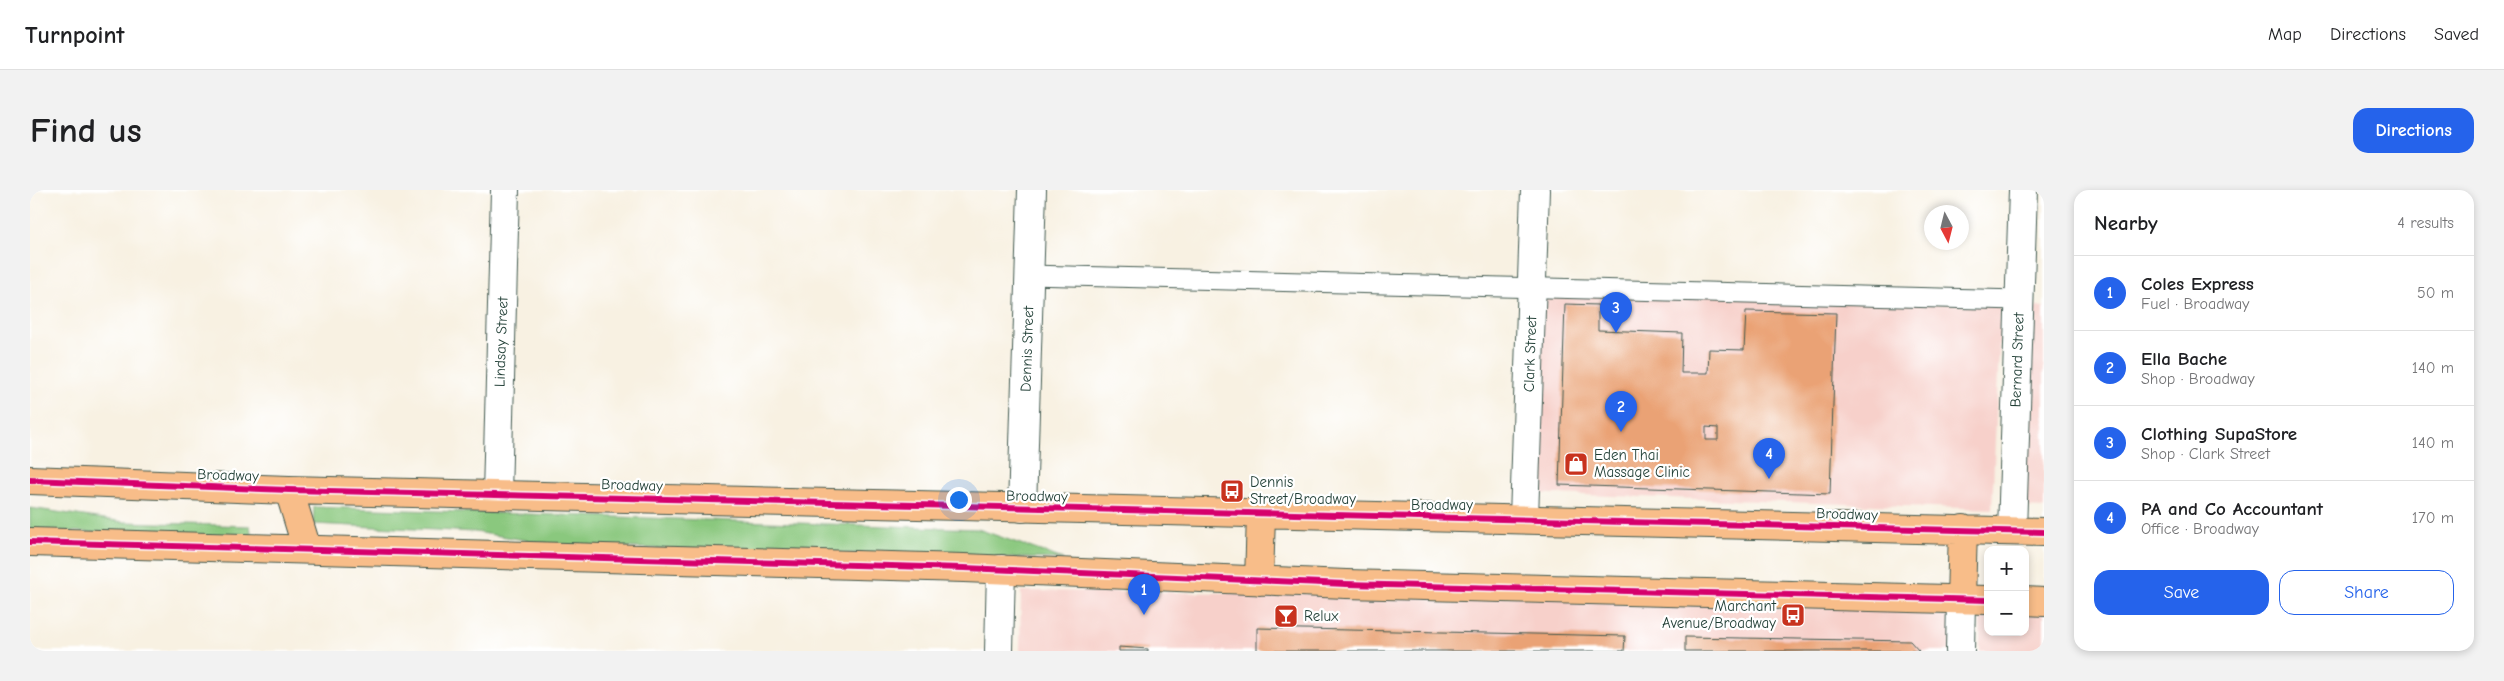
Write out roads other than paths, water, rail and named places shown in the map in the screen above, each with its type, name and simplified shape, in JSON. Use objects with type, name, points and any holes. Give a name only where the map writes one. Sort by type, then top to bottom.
[{"type":"main road","name":"Broadway","points":[[30,480],[288,490],[1348,517],[1524,518],[1963,529],[2012,540],[2044,532]]},
{"type":"main road","points":[[288,490],[307,549]]},
{"type":"main road","points":[[1259,581],[1261,514]]},
{"type":"main road","points":[[30,542],[1001,569],[1259,581],[1974,600],[1963,529]]},
{"type":"main road","points":[[2029,601],[2044,602]]},
{"type":"street","name":"Lindsay Street","points":[[497,494],[505,190]]},
{"type":"street","name":"Dennis Street","points":[[1022,508],[1032,190]]},
{"type":"street","name":"Clark Street","points":[[1524,518],[1535,190]]},
{"type":"street","name":"Bernard Street","points":[[2012,540],[2023,190]]},
{"type":"street","points":[[999,651],[1001,569]]},
{"type":"street","points":[[1960,651],[1974,600]]},
{"type":"lane","points":[[1029,275],[2019,300]]},
{"type":"place","name":"Clothing SupaStore","points":[[1616,333]]},
{"type":"place","name":"Ella Bache","points":[[1621,432]]},
{"type":"place","name":"Eden Thai Massage Clinic","points":[[1576,464]]},
{"type":"place","name":"PA and Co Accountant","points":[[1769,479]]},
{"type":"place","name":"Dennis Street/Broadway","points":[[1232,491]]},
{"type":"place","name":"Coles Express","points":[[1144,615]]},
{"type":"place","name":"Marchant Avenue/Broadway","points":[[1793,615]]},
{"type":"place","name":"Relux","points":[[1286,616]]}]
